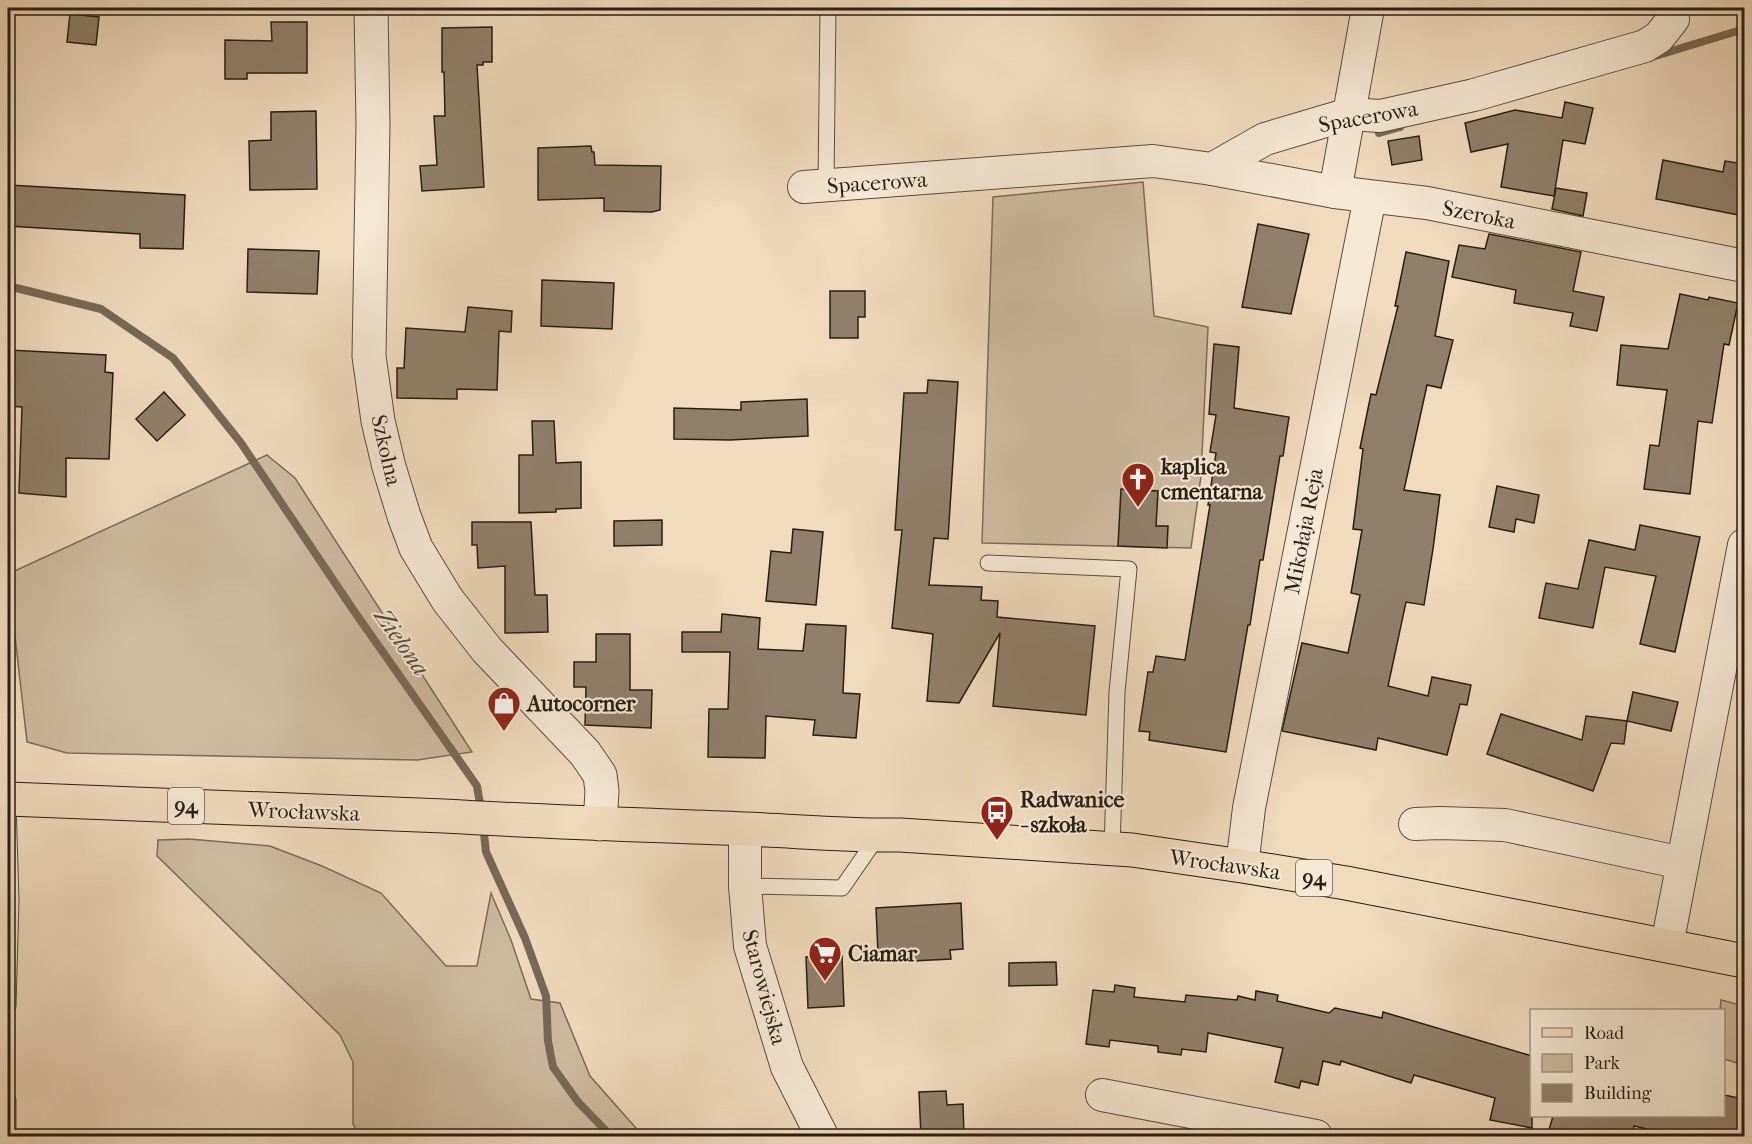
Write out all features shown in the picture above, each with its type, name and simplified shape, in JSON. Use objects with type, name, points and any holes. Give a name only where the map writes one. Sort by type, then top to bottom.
[{"type":"main road","name":"Wrocławska","points":[[8,799],[600,824]]},
{"type":"main road","name":"94","points":[[600,824],[878,836]]},
{"type":"main road","name":"Wrocławska","points":[[878,836],[900,835],[1112,849],[1242,866],[1357,885],[1744,961]]},
{"type":"street","name":"Szkolna","points":[[371,8],[373,125],[369,356],[378,421],[388,467],[416,548],[447,599],[487,650],[585,753],[600,775],[602,791],[600,824]]},
{"type":"street","points":[[1335,192],[1368,8]]},
{"type":"street","name":"Spacerowa","points":[[815,186],[1153,161],[1212,169],[1265,139],[1349,114],[1380,116],[1474,94],[1645,46],[1659,37],[1674,13]]},
{"type":"street","name":"Szeroka","points":[[1212,169],[1335,192],[1427,203],[1744,266]]},
{"type":"street","name":"Mikołaja Reja","points":[[1242,866],[1254,785],[1370,197]]},
{"type":"street","points":[[1667,945],[1744,545]]},
{"type":"street","points":[[1415,825],[1440,823],[1505,825],[1682,862]]},
{"type":"street","name":"Starowiejska","points":[[745,829],[745,886],[750,946],[787,1068],[822,1137]]},
{"type":"street","points":[[1102,1095],[1316,1137]]},
{"type":"lane","points":[[815,186],[828,8]]},
{"type":"lane","points":[[988,563],[1129,569],[1117,692],[1112,849]]},
{"type":"lane","points":[[8,803],[11,900],[8,1006]]},
{"type":"lane","points":[[745,886],[842,888],[878,836]]},
{"type":"lane","points":[[8,1100],[8,1137]]},
{"type":"green space","points":[[1143,182],[1154,316],[1208,327],[1201,476],[1191,548],[982,543],[993,197]]},
{"type":"green space","points":[[267,455],[295,478],[472,752],[417,760],[67,753],[27,742],[8,574]]},
{"type":"green space","points":[[189,839],[270,846],[322,866],[381,893],[446,966],[477,966],[491,893],[511,940],[531,999],[560,1003],[590,1076],[643,1136],[359,1136],[353,1124],[353,1062],[340,1035],[157,856],[158,840]]},
{"type":"green space","points":[[1721,1000],[1744,1006],[1744,1065],[1725,1059],[1725,1009],[1720,1009]]},
{"type":"building","points":[[70,14],[99,17],[96,45],[67,42]]},
{"type":"building","points":[[271,22],[307,22],[307,73],[247,73],[247,79],[225,79],[225,40],[272,41]]},
{"type":"building","points":[[492,27],[492,62],[477,65],[484,187],[422,191],[420,166],[437,165],[434,116],[445,116],[442,28]]},
{"type":"building","points":[[1565,102],[1593,108],[1585,144],[1563,140],[1554,196],[1501,187],[1508,144],[1471,152],[1465,123],[1515,110],[1562,118]]},
{"type":"building","points":[[316,111],[317,189],[250,190],[249,141],[271,140],[271,112]]},
{"type":"building","points":[[1419,136],[1422,160],[1392,165],[1388,141]]},
{"type":"building","points":[[591,146],[595,165],[661,166],[660,210],[652,212],[604,211],[604,198],[538,200],[538,148]]},
{"type":"building","points":[[1663,160],[1723,172],[1725,161],[1744,164],[1744,216],[1656,199]]},
{"type":"building","points":[[8,185],[185,195],[183,249],[140,248],[140,234],[8,226]]},
{"type":"building","points":[[1556,188],[1587,193],[1583,216],[1552,209]]},
{"type":"building","points":[[1258,224],[1309,234],[1291,314],[1242,307]]},
{"type":"building","points":[[1489,234],[1581,252],[1573,291],[1604,297],[1597,331],[1570,326],[1573,313],[1514,303],[1516,290],[1452,277],[1459,245],[1485,249]]},
{"type":"building","points":[[248,249],[319,251],[317,294],[247,292]]},
{"type":"building","points":[[1406,252],[1449,261],[1435,336],[1453,340],[1441,388],[1427,385],[1404,490],[1440,495],[1424,605],[1406,602],[1388,686],[1428,696],[1432,677],[1471,685],[1467,705],[1460,704],[1447,755],[1378,738],[1376,750],[1282,731],[1302,643],[1348,653],[1360,595],[1351,593],[1362,530],[1353,529],[1363,449],[1360,448],[1371,394],[1376,395],[1398,306],[1395,306]]},
{"type":"building","points":[[542,280],[614,283],[612,329],[541,326]]},
{"type":"building","points":[[830,291],[865,291],[865,317],[858,317],[858,338],[830,338]]},
{"type":"building","points":[[1680,294],[1738,303],[1729,345],[1724,344],[1712,423],[1698,421],[1690,494],[1644,489],[1650,445],[1659,446],[1667,390],[1617,385],[1621,345],[1668,349]]},
{"type":"building","points":[[468,307],[512,311],[511,332],[499,331],[497,390],[457,389],[457,399],[397,398],[397,368],[404,368],[406,328],[465,332]]},
{"type":"building","points":[[1214,344],[1239,347],[1234,408],[1289,417],[1283,456],[1280,456],[1263,560],[1260,560],[1226,752],[1149,740],[1150,732],[1139,731],[1148,672],[1153,672],[1156,656],[1185,660],[1216,453],[1210,452],[1216,415],[1209,414]]},
{"type":"building","points":[[8,350],[106,355],[105,372],[113,373],[109,459],[66,458],[66,497],[19,493],[22,407],[8,406]]},
{"type":"building","points":[[928,380],[958,382],[948,539],[934,538],[929,585],[982,587],[981,600],[998,601],[997,617],[1095,626],[1086,715],[993,706],[1000,633],[959,703],[927,701],[933,634],[892,628],[902,530],[895,530],[904,393],[927,393]]},
{"type":"building","points":[[164,392],[185,415],[157,441],[136,419]]},
{"type":"building","points":[[807,399],[808,436],[730,440],[674,439],[674,408],[741,410],[741,402]]},
{"type":"building","points":[[532,421],[554,421],[556,463],[581,462],[581,508],[556,509],[556,512],[519,513],[519,455],[533,455]]},
{"type":"building","points":[[1497,486],[1539,495],[1534,523],[1516,519],[1514,532],[1489,527]]},
{"type":"building","name":"kaplica cmentarna","points":[[1121,489],[1158,491],[1156,526],[1168,526],[1167,548],[1118,546]]},
{"type":"building","points":[[662,520],[662,545],[614,546],[614,521]]},
{"type":"building","points":[[472,522],[531,522],[535,595],[547,595],[548,632],[505,633],[505,566],[478,568],[477,545],[472,545]]},
{"type":"building","points":[[1640,525],[1700,537],[1675,652],[1640,644],[1656,576],[1605,567],[1593,628],[1539,618],[1546,583],[1578,589],[1589,540],[1635,550]]},
{"type":"building","points":[[793,529],[823,532],[816,605],[766,601],[771,551],[791,553]]},
{"type":"building","points":[[722,614],[760,618],[758,649],[803,651],[806,624],[846,626],[843,693],[860,694],[856,738],[813,735],[815,720],[766,716],[765,758],[708,757],[709,709],[728,709],[730,652],[682,652],[682,632],[721,632]]},
{"type":"building","points":[[596,634],[630,634],[630,690],[652,690],[651,728],[585,725],[586,687],[574,687],[574,662],[596,662]]},
{"type":"building","points":[[1633,692],[1678,702],[1671,731],[1627,721]]},
{"type":"building","points":[[1501,714],[1582,740],[1586,716],[1627,721],[1624,744],[1611,743],[1593,791],[1487,754]]},
{"type":"building","points":[[961,903],[963,949],[950,950],[951,959],[913,961],[913,952],[878,954],[876,908]]},
{"type":"building","name":"Ciamar","points":[[842,956],[844,1006],[808,1008],[806,957]]},
{"type":"building","points":[[1056,962],[1057,985],[1009,986],[1009,963]]},
{"type":"building","points":[[1115,985],[1135,988],[1134,997],[1185,1002],[1186,995],[1237,1000],[1238,996],[1255,1000],[1256,991],[1278,995],[1277,1001],[1329,1013],[1335,1008],[1382,1018],[1383,1012],[1530,1055],[1532,1128],[1490,1120],[1495,1098],[1414,1075],[1411,1083],[1341,1061],[1340,1065],[1323,1061],[1318,1085],[1301,1081],[1299,1088],[1275,1082],[1283,1048],[1208,1033],[1206,1052],[1182,1049],[1181,1055],[1158,1052],[1158,1046],[1110,1040],[1109,1047],[1086,1044],[1093,990],[1114,992]]},
{"type":"building","points":[[946,1091],[947,1105],[963,1104],[964,1137],[921,1137],[919,1092]]},
{"type":"building","points":[[1725,1095],[1744,1099],[1739,1137],[1680,1137],[1634,1126],[1632,1137],[1547,1137],[1553,1117],[1725,1117]]},
{"type":"waterway","points":[[1652,57],[1744,29]]},
{"type":"waterway","points":[[1379,133],[1400,127]]},
{"type":"waterway","name":"Zielona","points":[[8,286],[101,309],[173,358],[241,443],[354,611],[477,786],[481,810]]},
{"type":"waterway","name":"Zielona","points":[[483,825],[486,852],[525,938],[546,996],[548,1041],[553,1067],[578,1102],[611,1136]]},
{"type":"place","name":"kaplica cmentarna","points":[[1138,508]]},
{"type":"place","name":"Autocorner","points":[[504,732]]},
{"type":"place","name":"Radwanice - szkoła","points":[[997,841]]},
{"type":"place","name":"Ciamar","points":[[825,982]]}]
